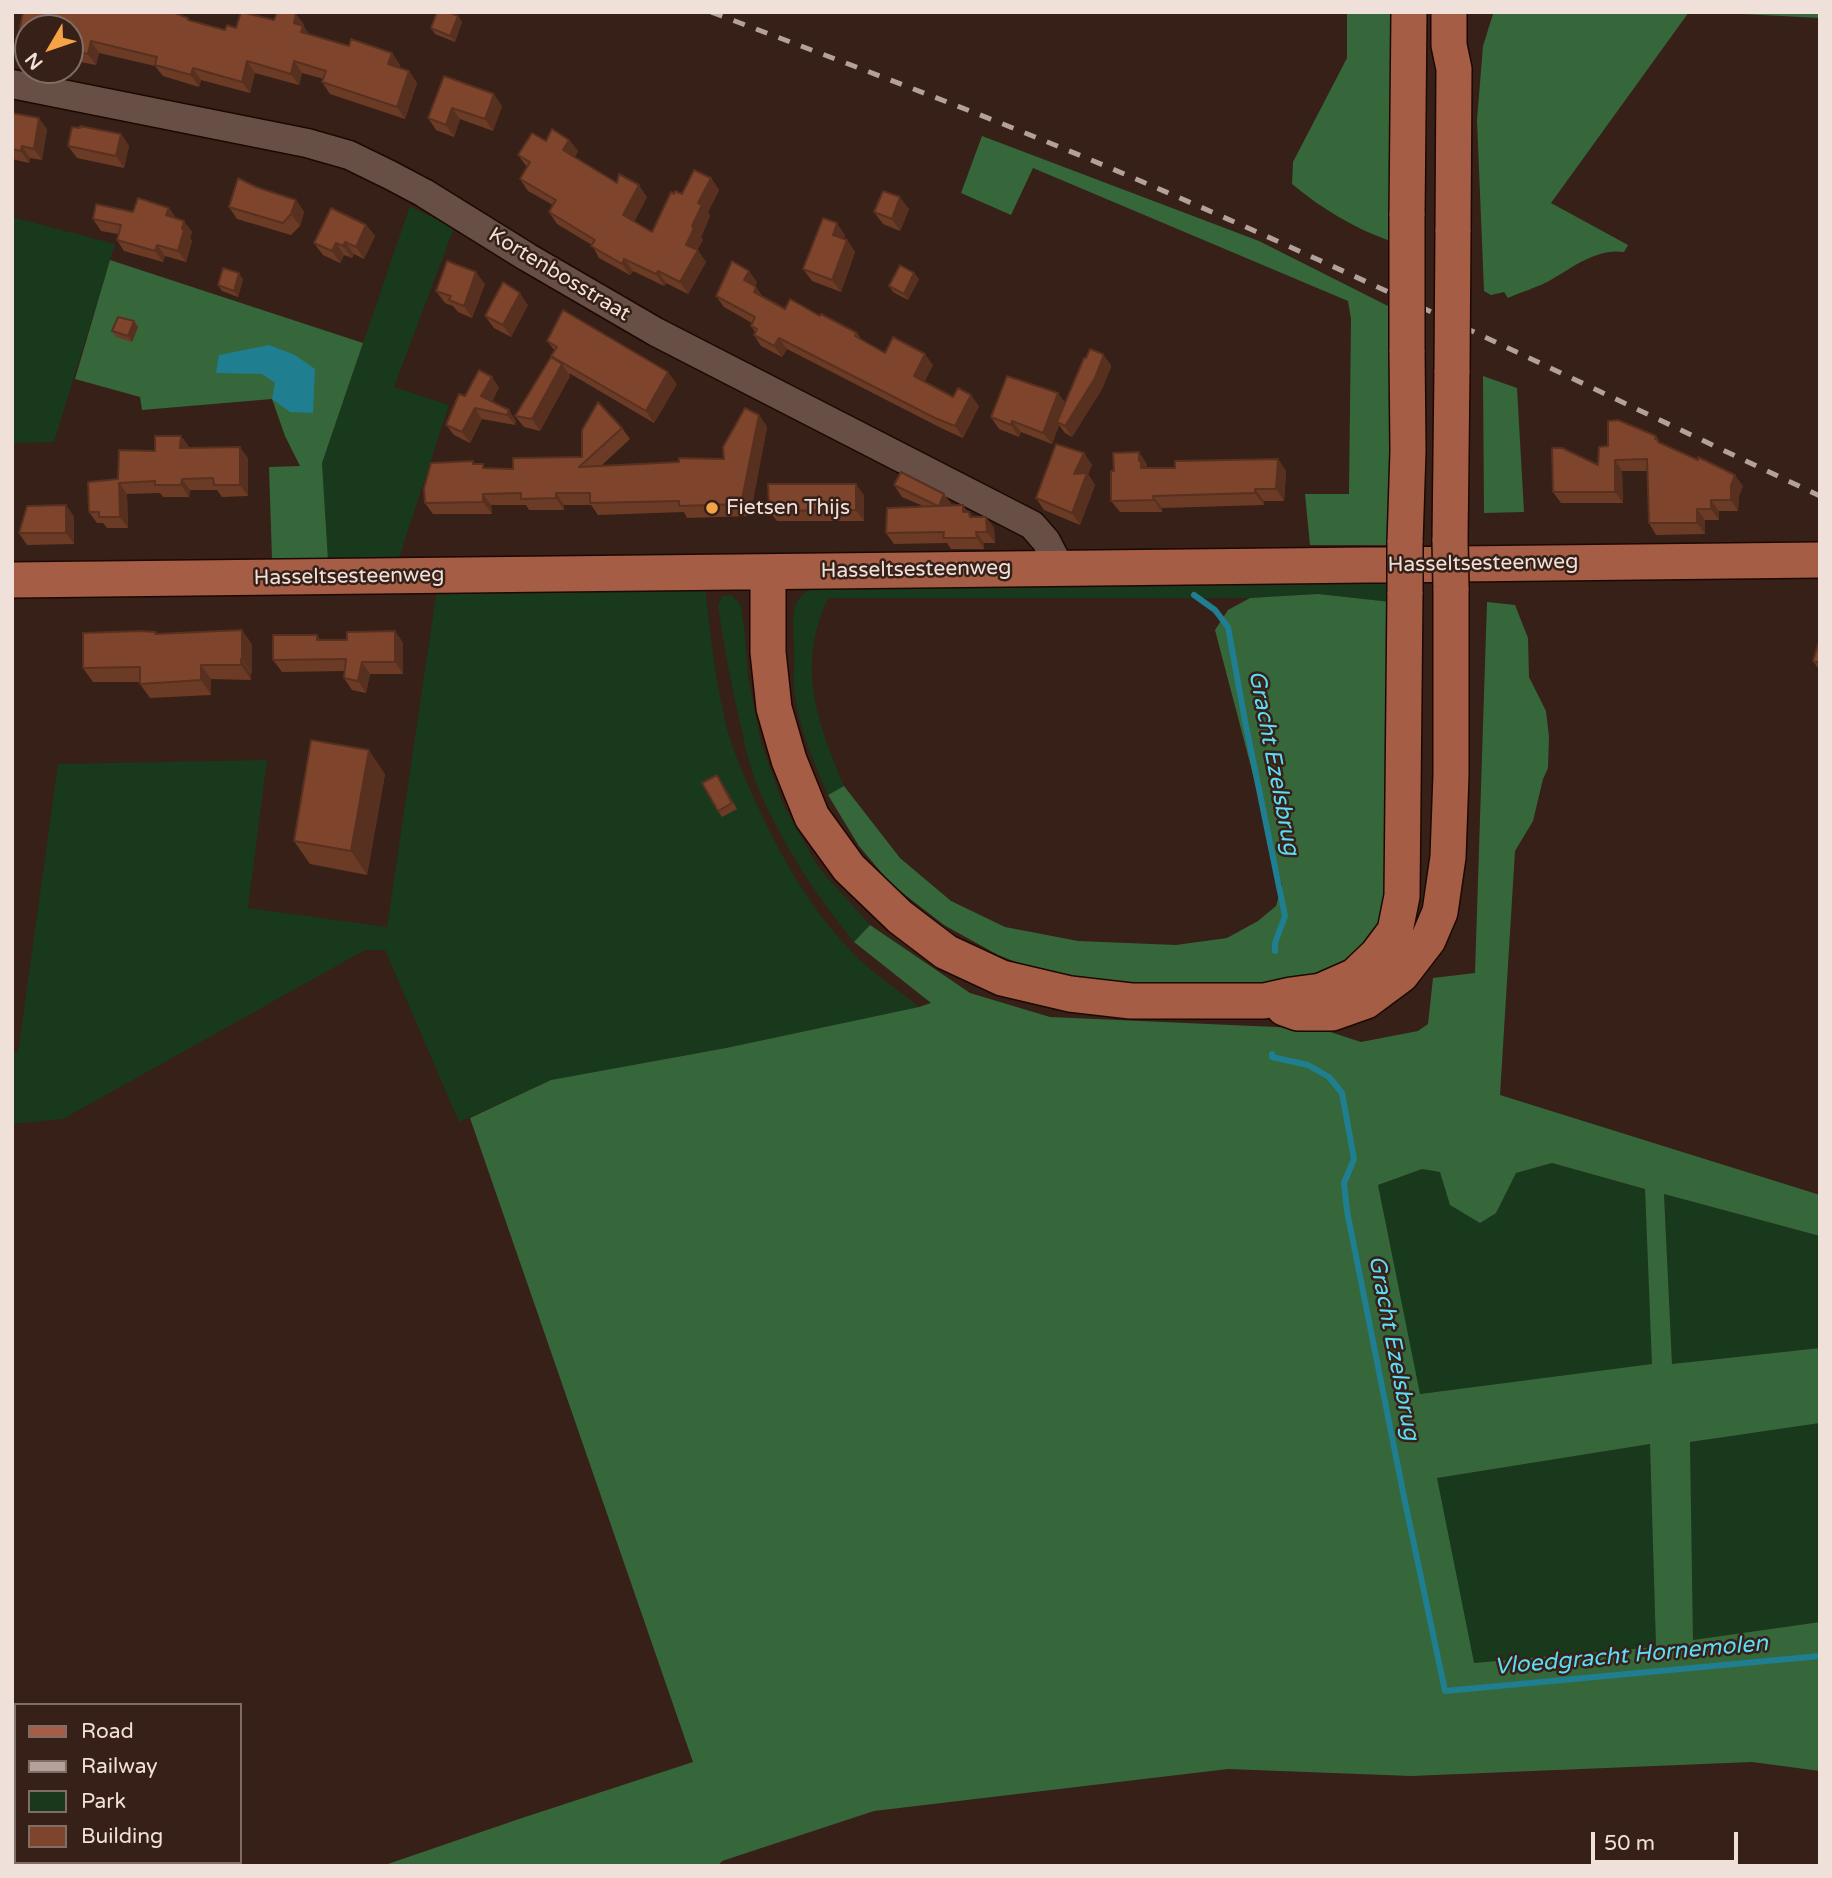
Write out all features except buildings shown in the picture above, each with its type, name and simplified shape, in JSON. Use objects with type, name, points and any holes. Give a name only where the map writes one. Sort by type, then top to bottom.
[{"type":"main road","points":[[768,572],[768,652],[774,708],[789,760],[813,817],[849,868],[900,917],[946,952],[1002,978],[1070,994],[1131,1002],[1265,1002],[1321,991],[1355,976],[1377,955],[1395,932],[1402,896],[1408,451],[1409,12]]},
{"type":"main road","points":[[1265,1002],[1298,1013],[1332,1013],[1366,1001],[1401,975],[1428,940],[1440,912],[1448,857],[1451,775],[1454,69],[1449,45],[1449,12]]},
{"type":"main road","points":[[1454,69],[1473,12]]},
{"type":"main road","name":"Hasseltsesteenweg","points":[[12,580],[1820,560]]},
{"type":"street","name":"Kortenbosstraat","points":[[12,84],[307,143],[349,155],[424,193],[656,332],[1032,525],[1046,541],[1060,568]]},
{"type":"green space","points":[[1347,12],[1394,12],[1390,241],[1339,217],[1292,184],[1293,162],[1347,58]]},
{"type":"green space","points":[[1495,12],[1689,12],[1551,203],[1628,245],[1624,252],[1594,256],[1544,283],[1508,298],[1504,292],[1491,295],[1484,291],[1477,120],[1483,46]]},
{"type":"green space","points":[[1704,12],[1820,12],[1820,18]]},
{"type":"green space","points":[[982,136],[1259,241],[1390,307],[1392,545],[1310,545],[1305,494],[1349,494],[1351,319],[1348,301],[1033,168],[1011,215],[961,193]]},
{"type":"green space","points":[[410,206],[454,228],[394,387],[449,405],[399,558],[328,560],[322,463]]},
{"type":"green space","points":[[12,217],[115,244],[54,442],[12,443]]},
{"type":"green space","points":[[110,260],[363,343],[322,463],[328,560],[272,559],[269,467],[300,466],[285,436],[272,399],[142,410],[140,397],[75,379]]},
{"type":"green space","points":[[1483,376],[1517,388],[1524,512],[1484,513]]},
{"type":"green space","points":[[1390,579],[1391,602],[1318,594],[1250,598],[828,598],[818,623],[812,671],[819,716],[844,786],[828,795],[806,742],[798,714],[794,680],[794,615],[800,597],[820,582]]},
{"type":"green space","points":[[705,583],[725,721],[739,764],[767,826],[801,887],[829,926],[867,966],[919,1007],[726,1048],[551,1080],[459,1122],[385,950],[365,950],[63,1119],[12,1124],[12,1052],[18,1053],[58,764],[267,760],[248,908],[387,927],[437,589]]},
{"type":"green space","points":[[1318,594],[1391,602],[1388,896],[1380,927],[1345,970],[1305,983],[1119,986],[1046,974],[998,955],[944,925],[891,884],[859,846],[828,795],[844,786],[900,858],[951,901],[1005,927],[1078,941],[1176,945],[1227,938],[1258,921],[1276,906],[1282,885],[1215,630],[1228,610],[1250,598]]},
{"type":"green space","points":[[731,595],[740,604],[748,676],[761,743],[783,804],[818,867],[870,925],[854,942],[801,868],[767,809],[755,781],[735,700],[718,605],[722,596]]},
{"type":"green space","points":[[1487,602],[1515,605],[1528,638],[1529,677],[1546,711],[1549,737],[1548,768],[1533,821],[1515,851],[1500,1095],[1820,1195],[1820,1236],[1664,1194],[1672,1364],[1820,1348],[1820,1423],[1690,1442],[1693,1640],[1820,1622],[1820,1771],[1752,1762],[1411,1776],[1228,1769],[874,1811],[722,1861],[718,1866],[382,1866],[693,1762],[470,1118],[551,1080],[726,1048],[931,1003],[854,942],[870,925],[970,993],[1050,1017],[1321,1029],[1361,1042],[1418,1031],[1428,1024],[1433,978],[1475,973]],"holes":[[[1552,1163],[1645,1189],[1652,1364],[1420,1394],[1378,1185],[1422,1169],[1440,1172],[1450,1205],[1480,1223],[1496,1213],[1516,1173]],[[1650,1444],[1656,1647],[1474,1663],[1437,1478]]]},
{"type":"green space","points":[[1552,1163],[1645,1189],[1653,1364],[1419,1394],[1378,1185],[1422,1169],[1441,1172],[1450,1205],[1496,1213],[1516,1173]]},
{"type":"green space","points":[[1664,1194],[1820,1236],[1820,1348],[1672,1364]]},
{"type":"green space","points":[[1820,1423],[1820,1622],[1693,1640],[1690,1442]]},
{"type":"green space","points":[[1650,1444],[1656,1648],[1473,1663],[1437,1478]]},
{"type":"water","points":[[269,345],[295,355],[315,369],[313,413],[290,412],[272,399],[275,383],[262,374],[216,373],[219,355]]},
{"type":"waterway","name":"Gracht Ezelsbrug","points":[[1194,595],[1215,610],[1228,627],[1285,916],[1275,943],[1275,951]]},
{"type":"waterway","name":"Gracht Ezelsbrug","points":[[1272,1054],[1272,1057],[1308,1065],[1329,1077],[1342,1093],[1354,1159],[1344,1183],[1347,1211],[1445,1691],[1820,1656]]},
{"type":"railway","points":[[711,12],[925,93],[1136,179],[1308,255],[1820,496]]},
{"type":"place","name":"Fietsen Thijs","points":[[712,508]]},
{"type":"water label","name":"Vloedgracht Hornemolen","points":[[1631,1656]]}]
